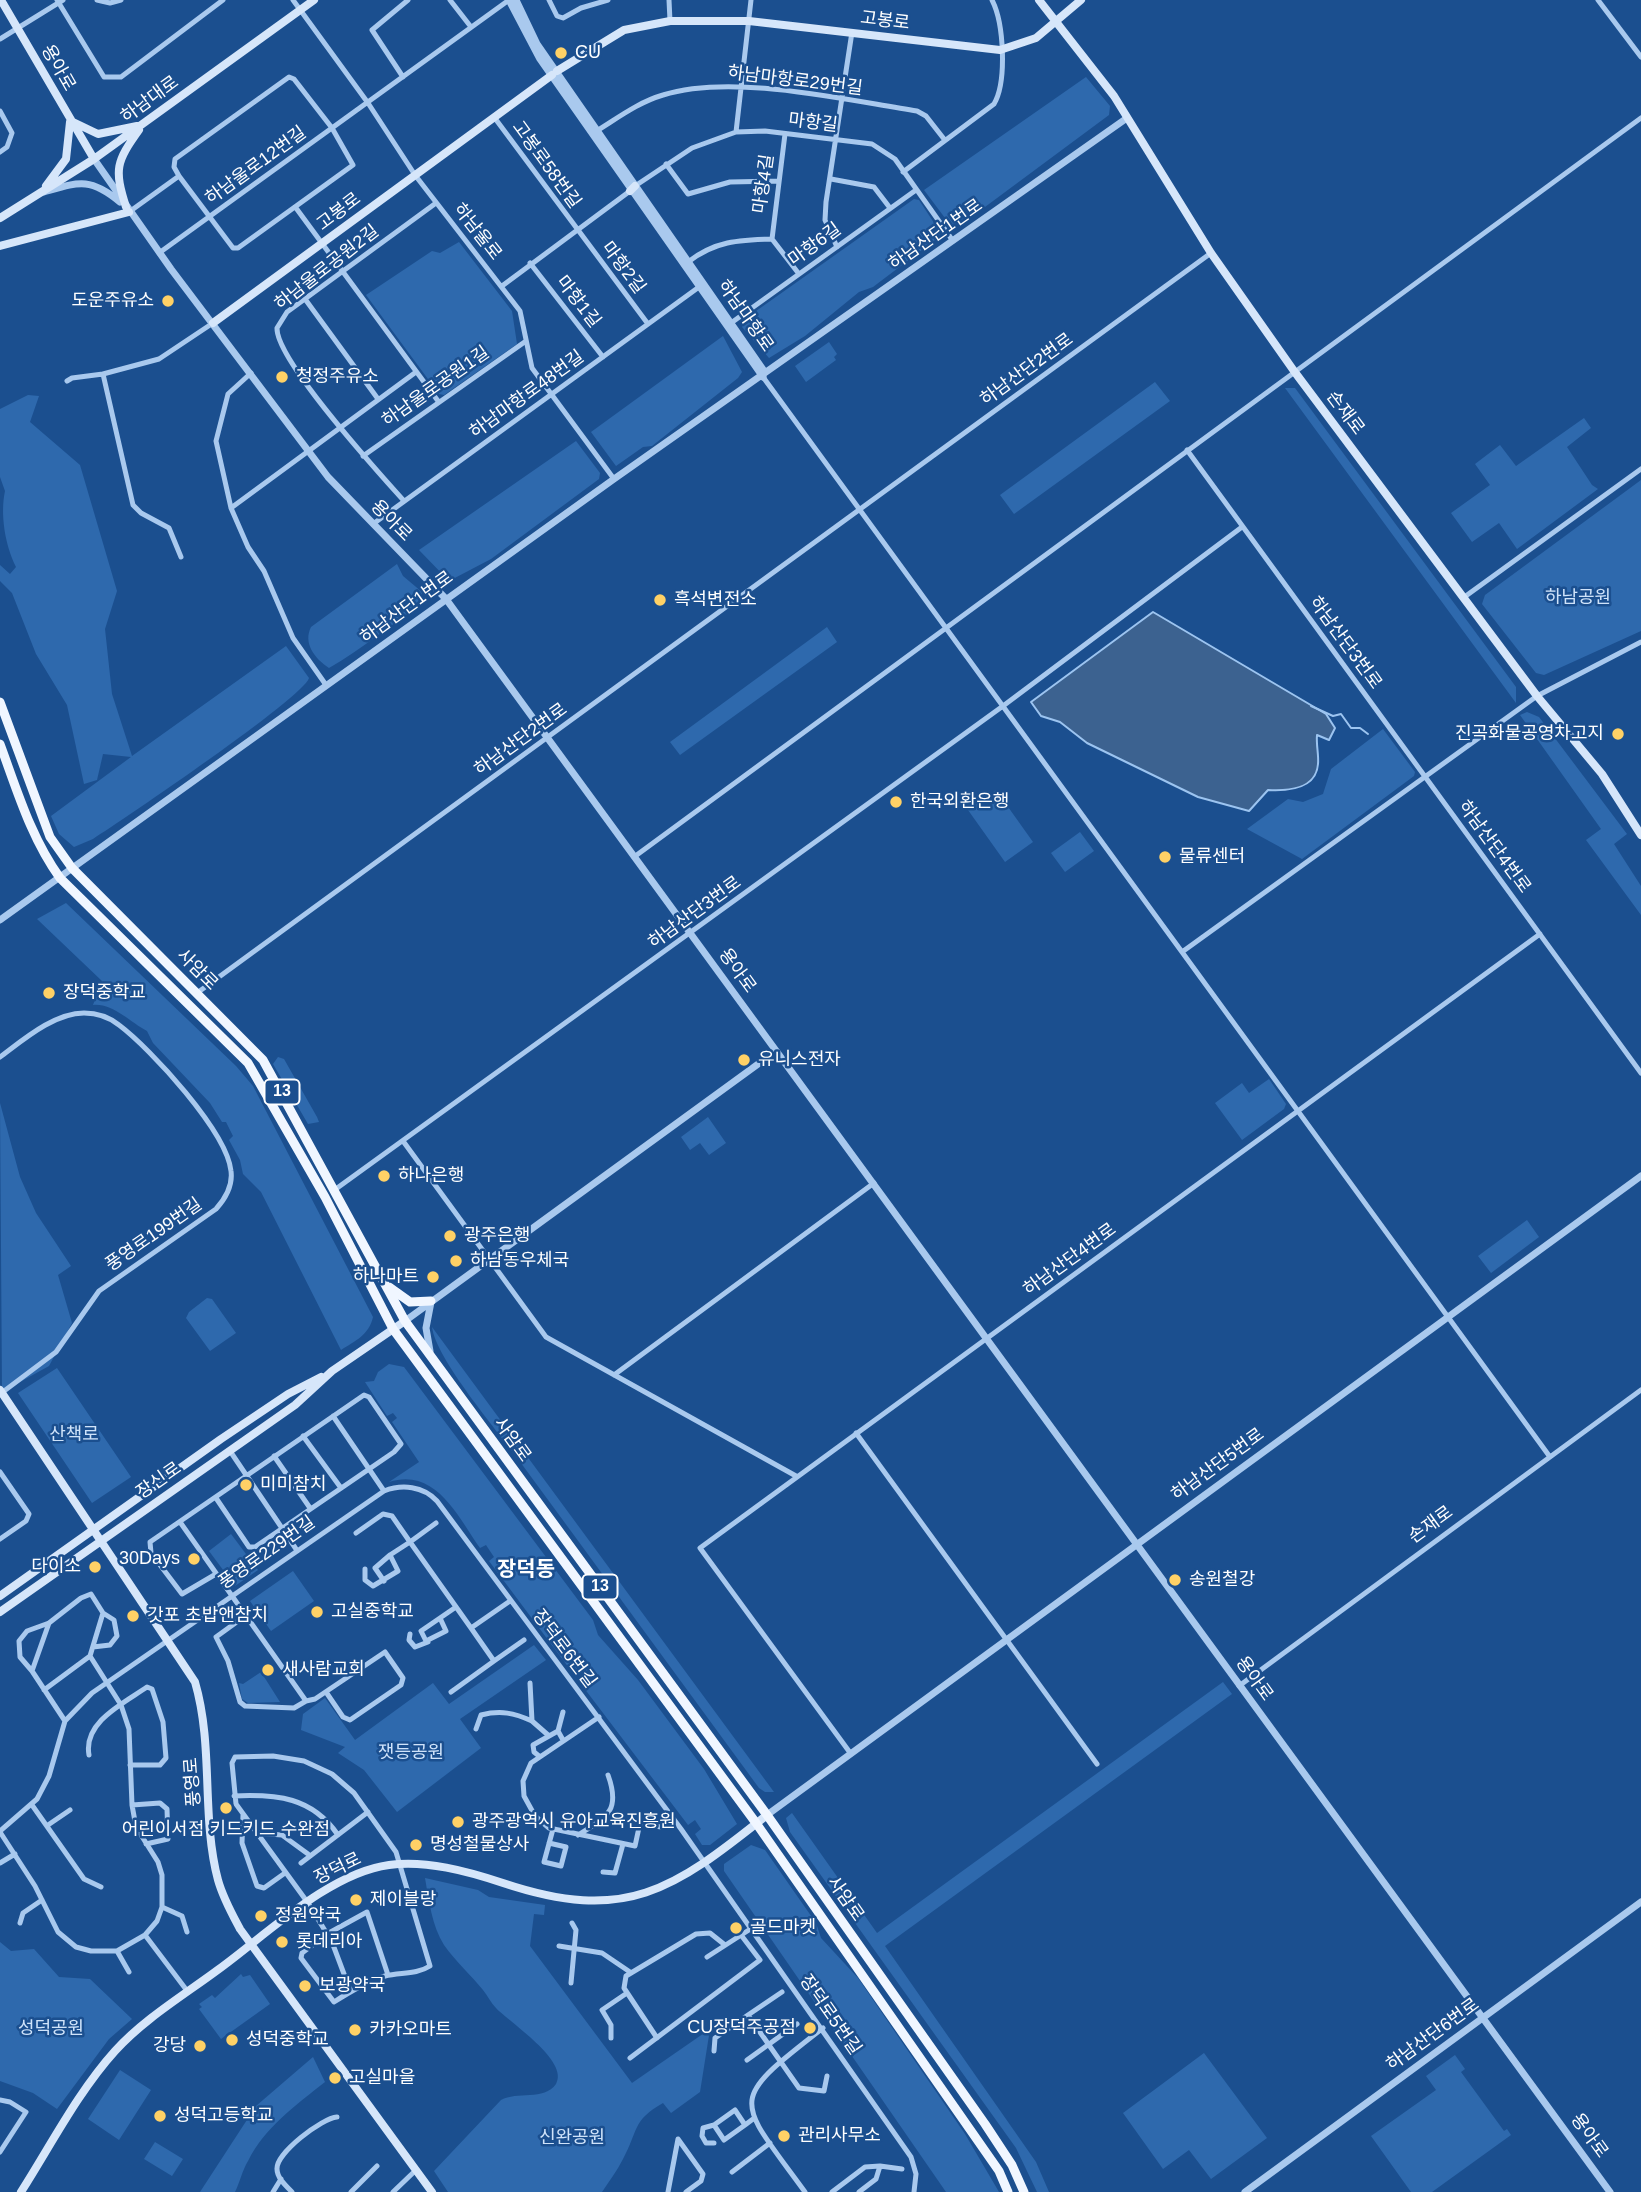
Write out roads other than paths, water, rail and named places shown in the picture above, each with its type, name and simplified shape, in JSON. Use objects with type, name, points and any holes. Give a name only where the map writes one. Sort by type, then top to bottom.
[{"type":"main road","name":"용아로","points":[[1,0],[94,159]]},
{"type":"main road","name":"하남대로","points":[[0,219],[94,159],[314,0]]},
{"type":"main road","name":"손재로","points":[[1039,0],[1114,96],[1211,253],[1294,371],[1537,696],[1602,774],[1641,835]]},
{"type":"main road","name":"고봉로","points":[[213,324],[554,73],[593,46],[624,30],[670,21],[750,21],[1000,50],[1036,38],[1081,0]]},
{"type":"main road","points":[[40,193],[66,159],[70,119],[98,134],[143,124]]},
{"type":"main road","points":[[0,246],[127,209],[117,167],[143,124]]},
{"type":"main road","name":"사암로","points":[[0,702],[50,837],[72,868],[263,1060],[405,1321],[767,1815],[985,2124],[1012,2165],[1024,2192]]},
{"type":"main road","name":"사암로","points":[[0,744],[37,842],[60,877],[248,1063],[325,1197],[393,1329],[756,1823],[978,2140],[1008,2192]]},
{"type":"main road","points":[[386,1284],[410,1302],[431,1301]]},
{"type":"main road","name":"장신로","points":[[0,1596],[288,1394],[332,1371],[405,1321]]},
{"type":"main road","name":"장신로","points":[[0,1612],[295,1405],[332,1371]]},
{"type":"main road","name":"풍영로","points":[[1,1392],[191,1674],[202,1707],[216,1870],[223,1896],[250,1946],[432,2192]]},
{"type":"main road","name":"장덕로","points":[[21,2192],[98,2071],[126,2040],[308,1903],[362,1872],[400,1865],[447,1868],[564,1897],[603,1901],[655,1891],[704,1862],[767,1815]]},
{"type":"street","points":[[97,0],[110,3],[121,0]]},
{"type":"street","points":[[0,39],[59,1],[104,77],[121,77],[223,0]]},
{"type":"street","name":"하남울로","points":[[293,0],[369,103],[415,175],[520,311],[532,368],[614,479]]},
{"type":"street","points":[[403,76],[372,30],[408,0]]},
{"type":"street","points":[[450,0],[471,27]]},
{"type":"street","name":"하남울로12번길","points":[[159,253],[509,0]]},
{"type":"street","name":"하남마항로","points":[[509,0],[527,38],[598,131],[633,188],[764,371],[763,377]]},
{"type":"street","name":"하남마항로","points":[[516,0],[532,36],[554,73],[763,377]]},
{"type":"street","points":[[549,0],[557,16],[563,18],[581,8],[608,0]]},
{"type":"street","points":[[669,0],[670,21]]},
{"type":"street","points":[[736,132],[751,0]]},
{"type":"street","points":[[903,172],[994,104],[1004,80],[992,0]]},
{"type":"street","points":[[1598,0],[1641,57]]},
{"type":"street","points":[[837,247],[825,220],[852,32]]},
{"type":"street","points":[[289,77],[294,79],[332,128],[354,165],[238,248],[233,248],[209,218],[174,167],[177,157],[289,77]]},
{"type":"street","name":"하남마항로29번길","points":[[598,131],[639,104],[664,95],[696,88],[741,87],[917,111],[926,116],[944,139]]},
{"type":"street","points":[[0,111],[12,133],[7,147],[0,152]]},
{"type":"street","name":"고봉로58번길","points":[[494,117],[577,229]]},
{"type":"street","name":"하남산단1번로","points":[[0,920],[614,479],[763,377],[1127,118]]},
{"type":"street","points":[[634,857],[945,626],[1641,118]]},
{"type":"street","name":"마항길","points":[[502,286],[666,164],[692,148],[736,132],[785,134],[872,144],[886,150],[953,242]]},
{"type":"street","name":"마항4길","points":[[785,134],[772,239],[799,274]]},
{"type":"street","name":"용아로","points":[[94,159],[159,253],[340,492],[446,599],[1609,2192]]},
{"type":"street","points":[[666,164],[688,194],[730,182],[778,181]]},
{"type":"street","points":[[40,193],[75,183],[90,183],[104,189],[127,209],[179,177]]},
{"type":"street","points":[[831,178],[874,187],[890,208]]},
{"type":"street","name":"마항6길","points":[[731,323],[916,190]]},
{"type":"street","name":"하남울로공원2길","points":[[404,501],[363,456],[281,349],[277,336],[283,317],[436,203]]},
{"type":"street","points":[[296,208],[438,401]]},
{"type":"street","name":"마항2길","points":[[577,229],[648,324]]},
{"type":"street","name":"마항4길","points":[[688,262],[703,250],[729,240],[772,239]]},
{"type":"street","name":"하남산단2번로","points":[[197,993],[1211,253]]},
{"type":"street","name":"마항1길","points":[[530,263],[603,357]]},
{"type":"street","name":"하남마항로48번길","points":[[373,525],[699,287]]},
{"type":"street","points":[[305,299],[378,399]]},
{"type":"street","points":[[67,381],[72,377],[103,374],[159,359],[213,324]]},
{"type":"street","name":"하남울로공원1길","points":[[363,456],[526,341]]},
{"type":"street","points":[[231,508],[416,372]]},
{"type":"street","points":[[251,373],[228,394],[216,441],[231,508],[248,547],[264,571],[293,638],[326,685]]},
{"type":"street","points":[[103,374],[133,505],[169,528],[181,558]]},
{"type":"street","points":[[763,377],[1182,952],[1300,1109],[1550,1457]]},
{"type":"street","name":"하남산단3번로","points":[[1187,450],[1426,776]]},
{"type":"street","points":[[1463,598],[1641,469]]},
{"type":"street","name":"하남산단3번로","points":[[325,1197],[691,934],[1242,527]]},
{"type":"street","points":[[1182,952],[1537,696],[1641,642]]},
{"type":"street","name":"하남산단4번로","points":[[1426,776],[1641,1073]]},
{"type":"street","name":"하남산단4번로","points":[[851,1754],[701,1548],[1540,934]]},
{"type":"street","name":"풍영로199번길","points":[[0,1057],[55,1021],[74,1013],[92,1013],[119,1025],[207,1118],[229,1160],[231,1182],[224,1200],[216,1209],[99,1291],[56,1352],[1,1392]]},
{"type":"street","points":[[405,1321],[776,1051]]},
{"type":"street","points":[[403,1141],[487,1261],[545,1337],[796,1476]]},
{"type":"street","name":"하남산단5번로","points":[[767,1815],[1641,1176]]},
{"type":"street","points":[[614,1375],[874,1183]]},
{"type":"street","points":[[431,1301],[426,1338],[433,1359]]},
{"type":"street","name":"손재로","points":[[1239,1686],[1641,1390]]},
{"type":"street","points":[[216,1498],[249,1547],[255,1548],[401,1444],[377,1408],[364,1395],[150,1542],[152,1553],[182,1594],[216,1574]]},
{"type":"street","points":[[333,1416],[384,1491]]},
{"type":"street","points":[[856,1433],[1097,1764]]},
{"type":"street","points":[[303,1436],[341,1488]]},
{"type":"street","points":[[229,1451],[296,1549]]},
{"type":"street","points":[[274,1456],[310,1508]]},
{"type":"street","points":[[0,1473],[29,1514],[26,1521],[0,1539]]},
{"type":"street","name":"장덕로6번길","points":[[384,1491],[412,1487],[431,1494],[704,1862]]},
{"type":"street","name":"풍영로229번길","points":[[65,1721],[79,1704],[107,1682],[296,1549],[384,1491]]},
{"type":"street","points":[[356,1532],[383,1514],[388,1514],[494,1661]]},
{"type":"street","points":[[180,1522],[306,1701]]},
{"type":"street","points":[[384,1581],[376,1565],[436,1524]]},
{"type":"street","points":[[365,1569],[363,1577],[369,1584],[373,1586],[384,1581],[398,1571],[390,1555]]},
{"type":"street","points":[[90,1656],[121,1705],[130,1729],[132,1805],[136,1827],[158,1862],[162,1875],[162,1907],[157,1921],[145,1935],[117,1951],[74,1949],[58,1932],[0,1831],[32,1805],[46,1784],[65,1721],[20,1657],[19,1641],[27,1632],[48,1623],[88,1594],[103,1613],[114,1620],[117,1636],[110,1645],[93,1647]]},
{"type":"street","points":[[471,1628],[510,1601]]},
{"type":"street","points":[[428,1642],[421,1632],[456,1607]]},
{"type":"street","points":[[44,1690],[90,1656],[103,1613]]},
{"type":"street","points":[[245,1616],[216,1637],[228,1661],[240,1702],[248,1706],[294,1708],[326,1692],[385,1651],[403,1678],[401,1685],[350,1720],[343,1717],[326,1692]]},
{"type":"street","points":[[410,1634],[410,1640],[415,1647],[428,1642],[447,1629],[440,1618]]},
{"type":"street","points":[[32,1671],[48,1623]]},
{"type":"street","points":[[451,1692],[524,1640]]},
{"type":"street","points":[[530,1683],[532,1721]]},
{"type":"street","points":[[89,1755],[87,1745],[91,1733],[121,1705],[147,1688],[152,1689],[163,1722],[165,1761],[160,1765],[130,1765]]},
{"type":"street","points":[[477,1729],[481,1715],[509,1711],[532,1721],[548,1735]]},
{"type":"street","points":[[563,1712],[558,1731],[564,1740]]},
{"type":"street","points":[[599,1717],[539,1756],[527,1770],[522,1789],[534,1816],[553,1829],[635,1846],[640,1823],[660,1827]]},
{"type":"street","points":[[539,1756],[534,1752],[533,1745],[558,1731]]},
{"type":"street","points":[[350,1990],[327,1934],[308,1903],[243,1815],[234,1796],[234,1758],[273,1756],[312,1764],[332,1774],[347,1786],[393,1847],[415,1925],[430,1962],[423,1970],[388,1975],[350,1990],[332,2001],[301,1958],[327,1934],[367,1912],[388,1975]]},
{"type":"street","points":[[578,1835],[609,1814],[614,1800],[608,1775]]},
{"type":"street","points":[[234,1796],[260,1795],[293,1799],[320,1813],[338,1835]]},
{"type":"street","points":[[132,1805],[160,1803],[167,1809],[168,1839],[146,1844]]},
{"type":"street","points":[[32,1805],[84,1879],[101,1887]]},
{"type":"street","points":[[48,1825],[70,1810]]},
{"type":"street","points":[[301,1863],[308,1854],[368,1812]]},
{"type":"street","points":[[243,1815],[242,1843],[257,1886],[264,1888],[285,1873]]},
{"type":"street","points":[[549,1843],[566,1847],[561,1866],[544,1862],[549,1843],[553,1829]]},
{"type":"street","points":[[256,1833],[282,1835],[308,1854]]},
{"type":"street","points":[[603,1872],[615,1873],[623,1844]]},
{"type":"street","points":[[0,1863],[15,1854]]},
{"type":"street","name":"장덕로5번길","points":[[704,1862],[911,2157],[916,2174],[914,2192]]},
{"type":"street","points":[[20,1923],[23,1913],[42,1900]]},
{"type":"street","name":"하남산단6번로","points":[[1245,2192],[1641,1902]]},
{"type":"street","points":[[162,1907],[182,1916],[187,1932]]},
{"type":"street","points":[[571,1983],[576,1930],[572,1923]]},
{"type":"street","points":[[707,1957],[751,1928]]},
{"type":"street","points":[[657,2038],[624,1988],[630,1972],[696,1934],[710,1933],[725,1945]]},
{"type":"street","points":[[145,1935],[188,1992]]},
{"type":"street","points":[[630,2058],[760,1959],[741,1935]]},
{"type":"street","points":[[559,1946],[602,1953],[630,1972]]},
{"type":"street","points":[[117,1951],[129,1972]]},
{"type":"street","points":[[714,2052],[715,2038],[782,1992]]},
{"type":"street","points":[[611,2038],[611,2025],[602,2010],[627,1993]]},
{"type":"street","points":[[748,2015],[799,2088],[824,2091],[827,2076]]},
{"type":"street","points":[[747,2060],[797,2024]]},
{"type":"street","points":[[805,2192],[753,2119],[751,2101],[756,2085],[780,2061],[823,2028]]},
{"type":"street","points":[[0,2100],[10,2102],[26,2112],[0,2152]]},
{"type":"street","points":[[714,2143],[706,2143],[702,2136],[704,2129],[735,2110],[746,2124]]},
{"type":"street","points":[[292,2192],[281,2179],[277,2165],[282,2156],[326,2119],[337,2117]]},
{"type":"street","points":[[714,2125],[724,2140],[753,2119]]},
{"type":"street","points":[[668,2192],[678,2139],[703,2174],[701,2181],[686,2192]]},
{"type":"street","points":[[732,2172],[770,2143]]},
{"type":"street","points":[[351,2192],[377,2166]]},
{"type":"street","points":[[859,2192],[876,2179],[880,2166]]},
{"type":"street","points":[[832,2192],[866,2167],[902,2169]]},
{"type":"street","points":[[393,2192],[416,2170]]},
{"type":"street","points":[[273,2192],[281,2179]]},
{"type":"waterway","points":[[1311,706],[1333,716],[1341,714],[1351,728],[1360,728],[1368,734]]},
{"type":"place","name":"CU","points":[[561,53]]},
{"type":"place","name":"도운주유소","points":[[168,301]]},
{"type":"place","name":"청정주유소","points":[[282,377]]},
{"type":"place","name":"흑석변전소","points":[[660,600]]},
{"type":"place","name":"진곡화물공영차고지","points":[[1618,734]]},
{"type":"place","name":"한국외환은행","points":[[896,802]]},
{"type":"place","name":"물류센터","points":[[1165,857]]},
{"type":"place","name":"장덕중학교","points":[[49,993]]},
{"type":"place","name":"유니스전자","points":[[744,1060]]},
{"type":"place","name":"하나은행","points":[[384,1176]]},
{"type":"place","name":"광주은행","points":[[450,1236]]},
{"type":"place","name":"하남동우체국","points":[[456,1261]]},
{"type":"place","name":"하나마트","points":[[433,1277]]},
{"type":"place","name":"미미참치","points":[[246,1485]]},
{"type":"place","name":"30Days","points":[[194,1559]]},
{"type":"place","name":"다이소","points":[[95,1567]]},
{"type":"place","name":"송원철강","points":[[1175,1580]]},
{"type":"place","name":"고실중학교","points":[[317,1612]]},
{"type":"place","name":"갓포 초밥앤참치","points":[[133,1616]]},
{"type":"place","name":"새사람교회","points":[[268,1670]]},
{"type":"place","name":"어린이서점 키드키드 수완점","points":[[226,1808]]},
{"type":"place","name":"광주광역시 유아교육진흥원","points":[[458,1822]]},
{"type":"place","name":"명성철물상사","points":[[416,1845]]},
{"type":"place","name":"제이블랑","points":[[356,1900]]},
{"type":"place","name":"정원약국","points":[[261,1916]]},
{"type":"place","name":"골드마켓","points":[[736,1928]]},
{"type":"place","name":"롯데리아","points":[[282,1942]]},
{"type":"place","name":"보광약국","points":[[305,1986]]},
{"type":"place","name":"CU장덕주공점","points":[[810,2028]]},
{"type":"place","name":"카카오마트","points":[[355,2030]]},
{"type":"place","name":"성덕중학교","points":[[232,2040]]},
{"type":"place","name":"강당","points":[[200,2046]]},
{"type":"place","name":"고실마을","points":[[335,2078]]},
{"type":"place","name":"성덕고등학교","points":[[160,2116]]},
{"type":"place","name":"관리사무소","points":[[784,2136]]},
{"type":"district","name":"장덕동","points":[[526,1570]]},
{"type":"park label","name":"하남공원","points":[[1578,598]]},
{"type":"park label","name":"산책로","points":[[74,1435]]},
{"type":"park label","name":"잿등공원","points":[[411,1753]]},
{"type":"park label","name":"성덕공원","points":[[51,2029]]},
{"type":"park label","name":"신완공원","points":[[572,2138]]}]
